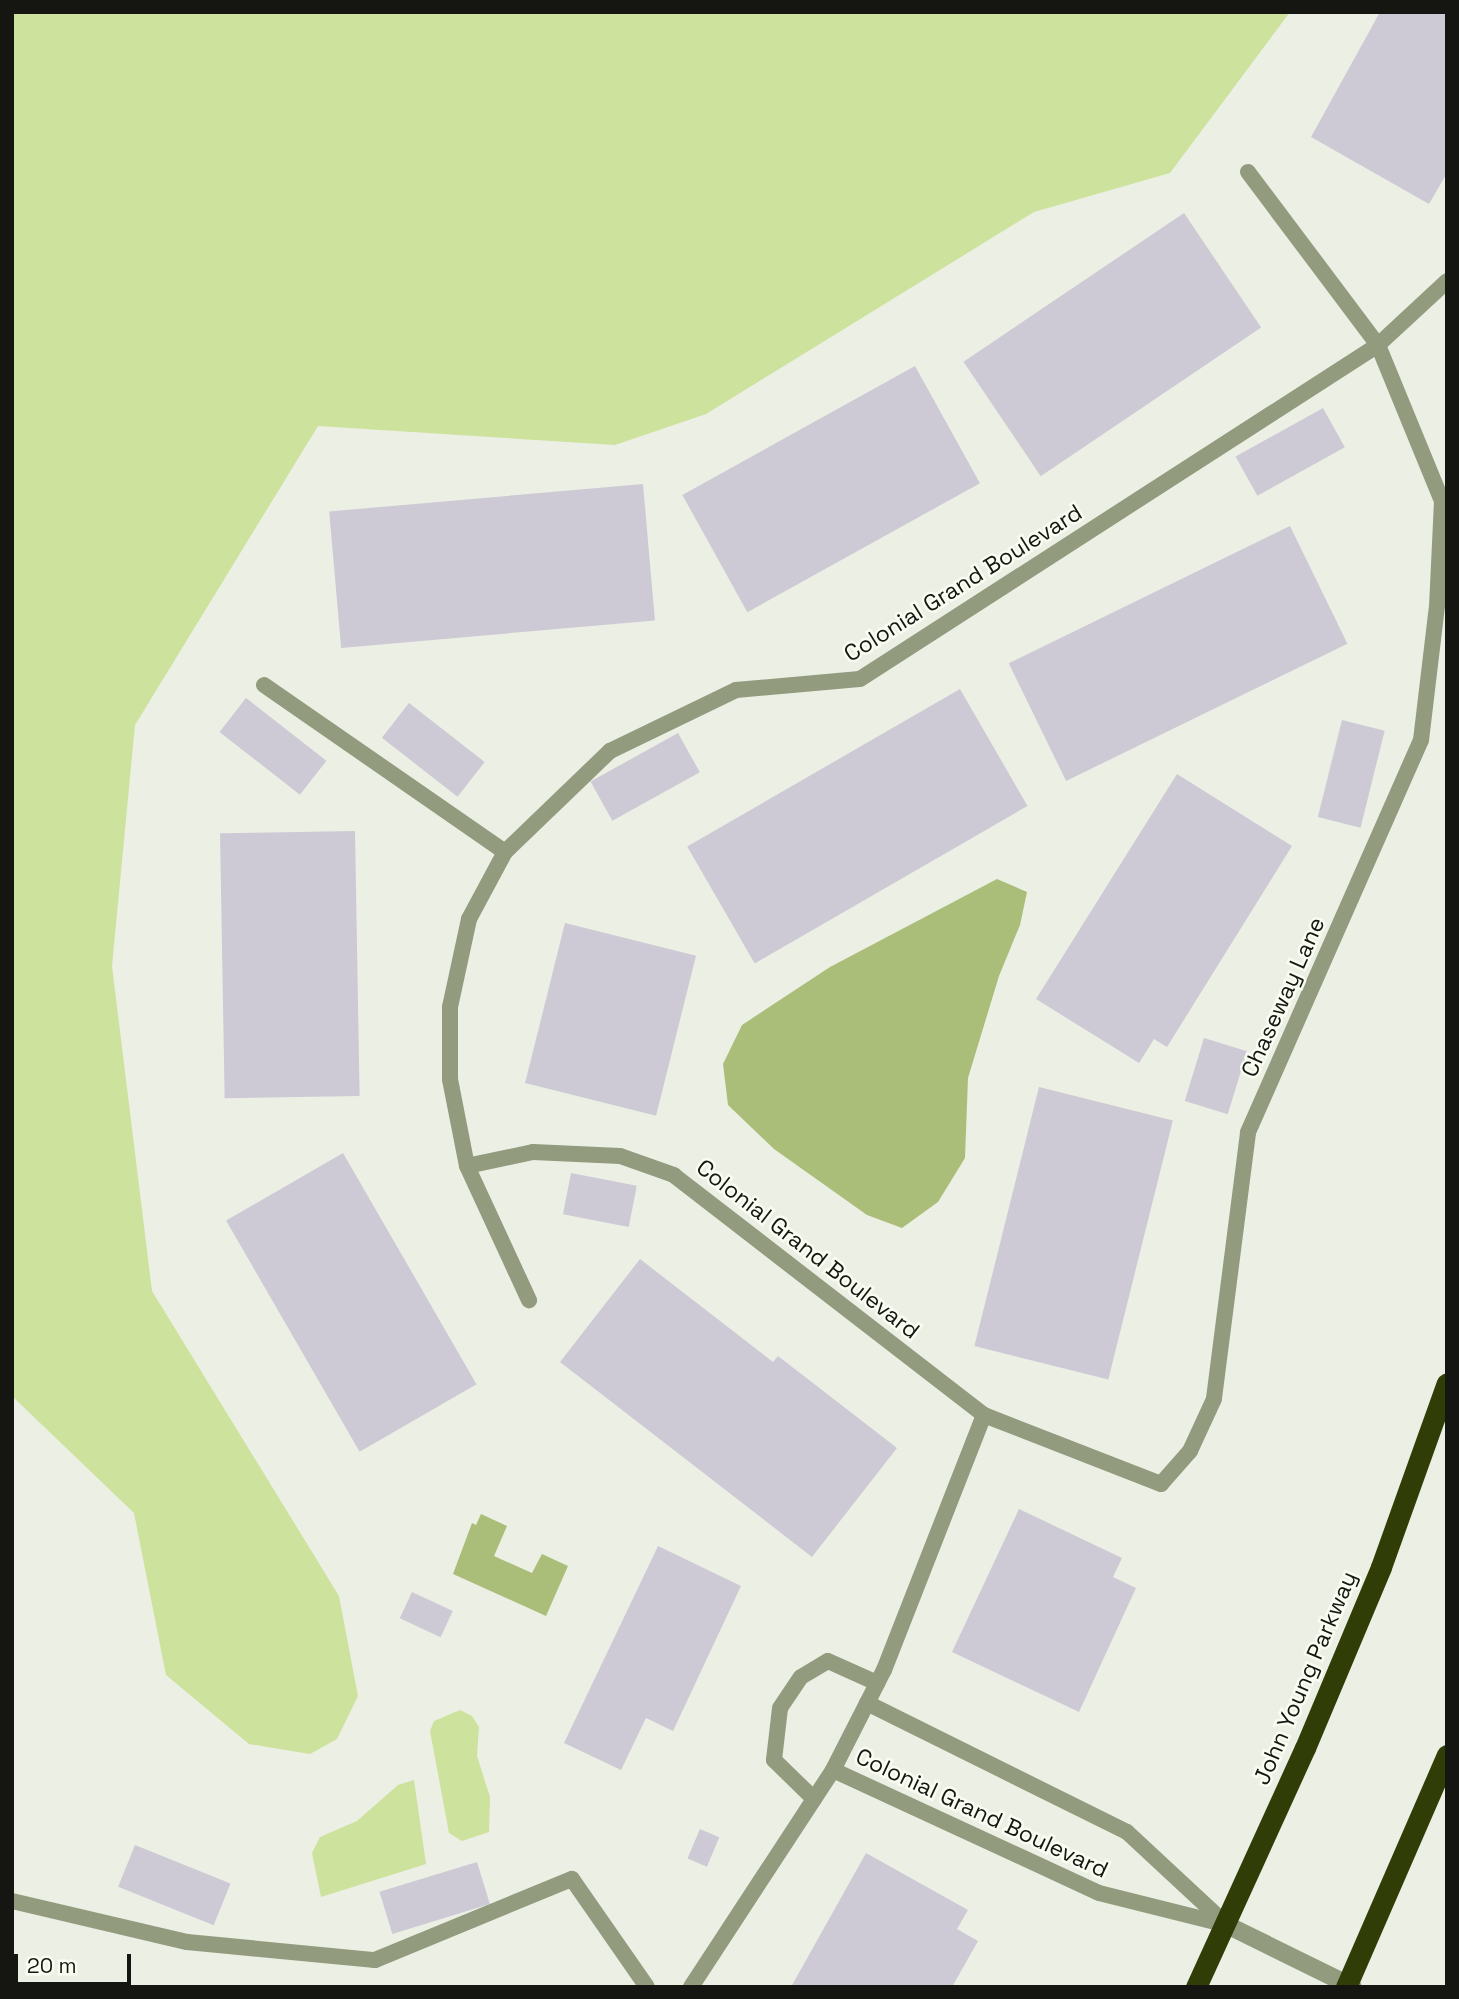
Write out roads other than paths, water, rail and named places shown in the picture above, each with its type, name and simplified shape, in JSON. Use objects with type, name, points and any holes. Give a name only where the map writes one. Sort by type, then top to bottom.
[{"type":"highway","name":"John Young Parkway","points":[[1196,1987],[1227,1925],[1381,1567],[1447,1383]]},
{"type":"highway","points":[[1349,1986],[1447,1755]]},
{"type":"street","points":[[1227,1925],[1349,1986]]},
{"type":"lane","points":[[1248,173],[1378,345]]},
{"type":"lane","name":"Colonial Grand Boulevard","points":[[691,1987],[834,1770],[877,1683],[984,1415],[674,1175],[620,1156],[533,1152],[467,1167],[450,1079],[450,1007],[469,919],[505,852],[610,751],[736,690],[860,679],[1378,345],[1447,281]]},
{"type":"lane","name":"Chaseway Lane","points":[[984,1415],[1161,1484],[1190,1451],[1214,1399],[1248,1133],[1421,740],[1437,606],[1441,501],[1378,345]]},
{"type":"lane","points":[[264,685],[505,852]]},
{"type":"lane","points":[[467,1167],[529,1300]]},
{"type":"lane","points":[[814,1799],[774,1760],[780,1708],[801,1677],[828,1661],[877,1683]]},
{"type":"lane","name":"Colonial Grand Boulevard","points":[[867,1703],[1127,1832],[1227,1925]]},
{"type":"lane","name":"Colonial Grand Boulevard","points":[[834,1770],[1099,1893],[1227,1925]]},
{"type":"lane","points":[[12,1901],[187,1942],[375,1960],[572,1879],[647,1987]]}]
